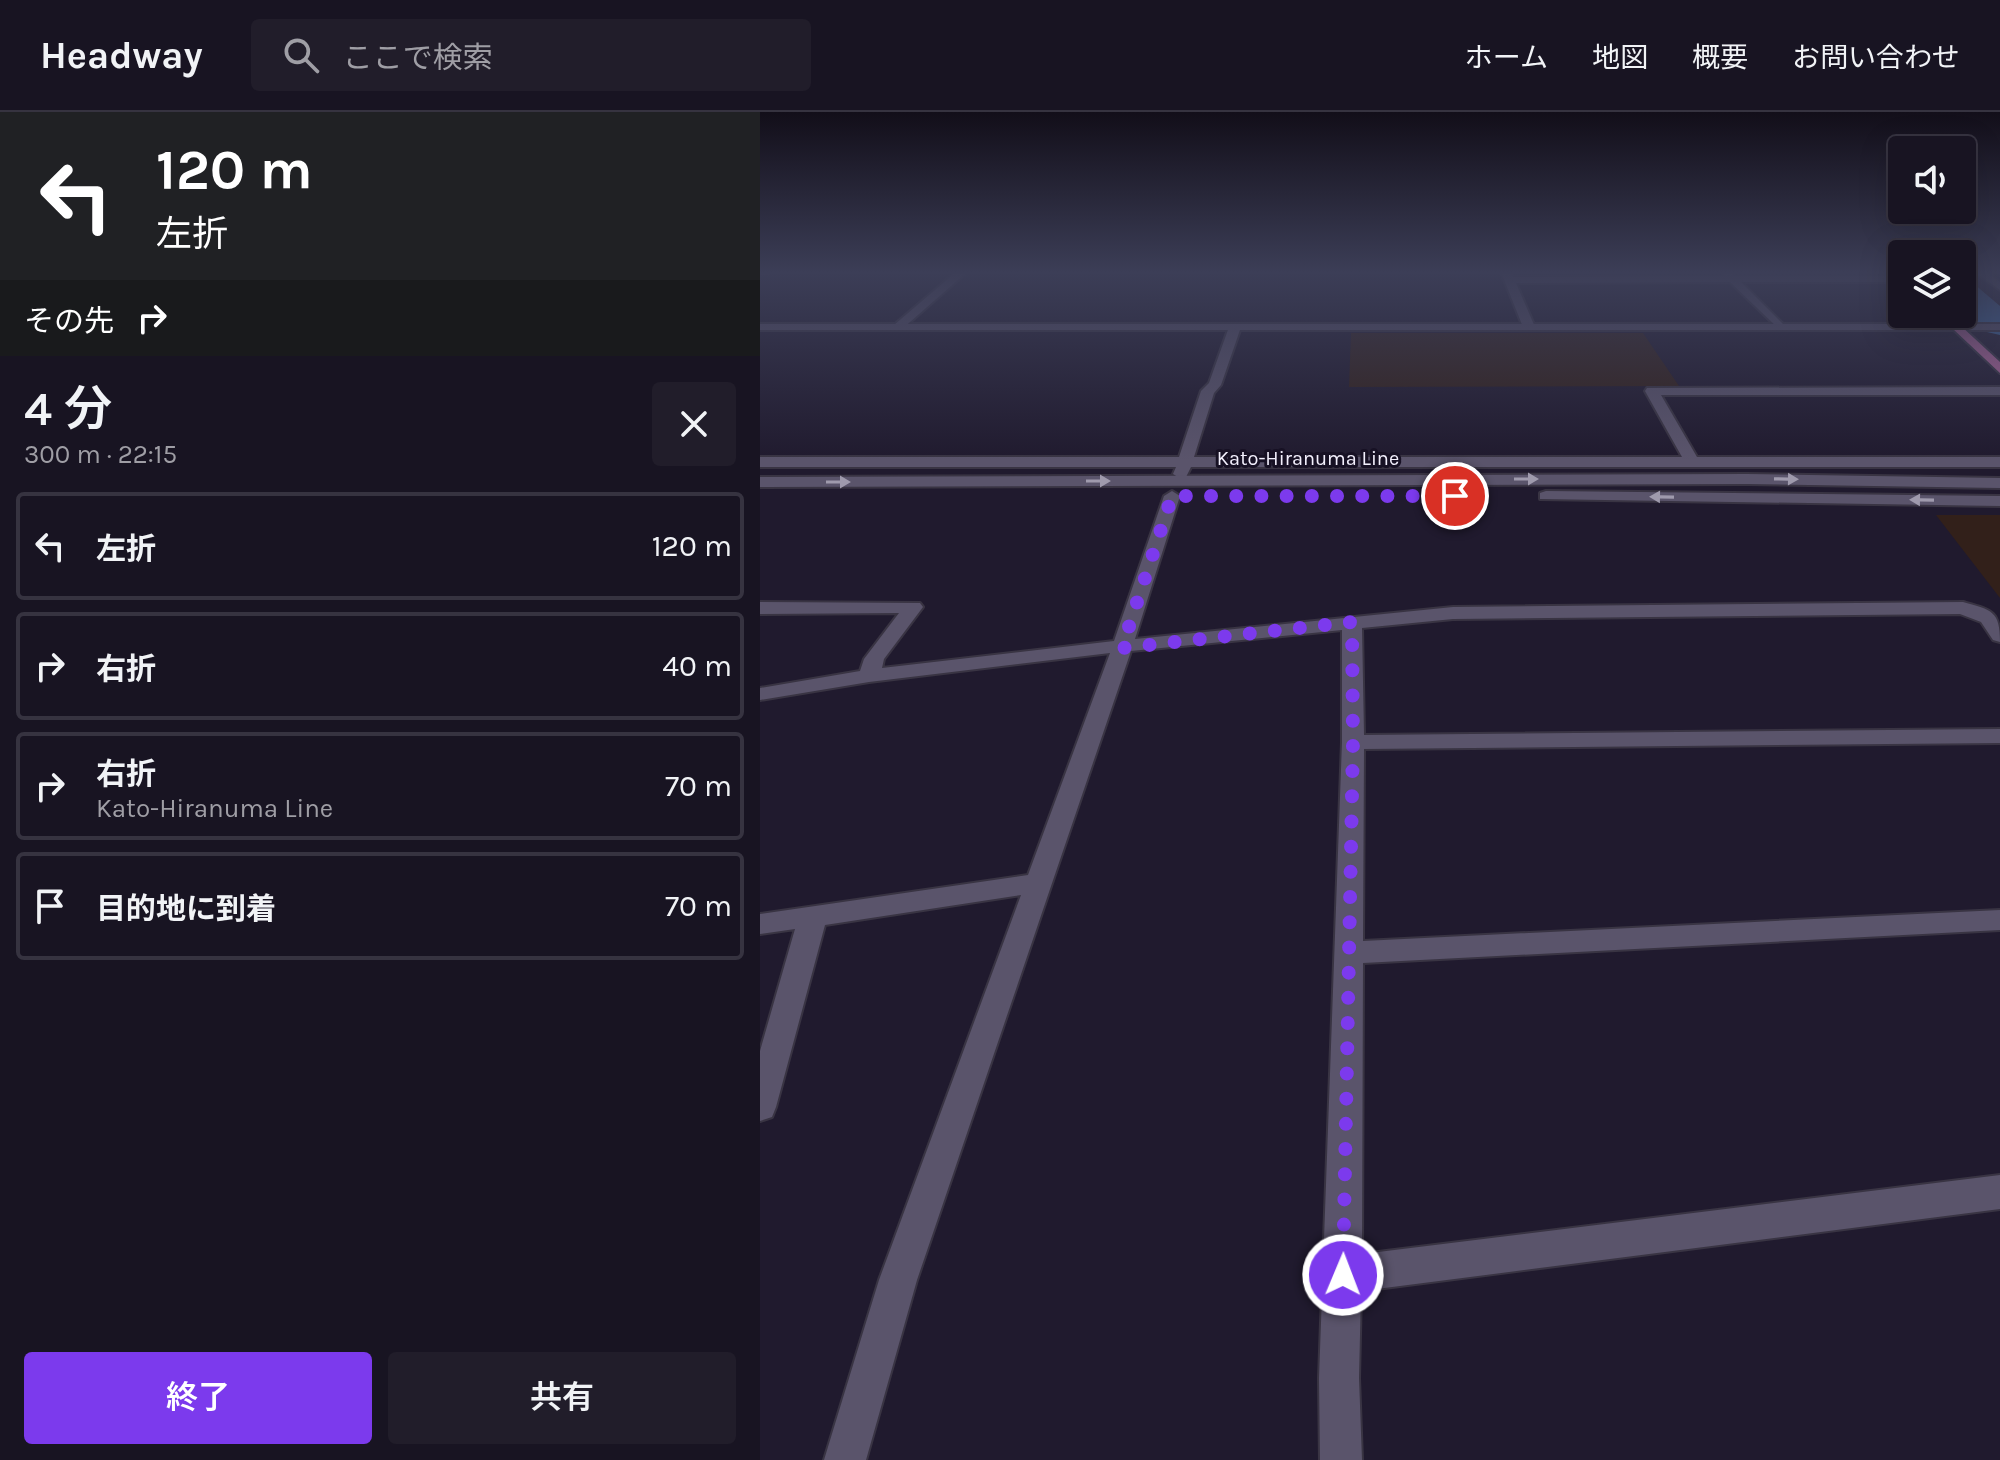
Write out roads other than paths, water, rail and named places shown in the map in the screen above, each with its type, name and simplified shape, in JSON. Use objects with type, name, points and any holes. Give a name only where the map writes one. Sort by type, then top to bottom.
[{"type":"main road","points":[[1965,335],[2000,369]]},
{"type":"street","points":[[845,1460],[898,1280],[1122,648],[1208,391],[1215,385],[1232,335]]},
{"type":"street","points":[[1691,461],[1652,391],[2000,391]]},
{"type":"street","points":[[1558,460],[1563,479]]},
{"type":"street","points":[[760,462],[2000,462]]},
{"type":"street","name":"Kato-Hiranuma Line","points":[[760,497],[1563,479],[2000,483]]},
{"type":"street","name":"Kato-Hiranuma Line","points":[[760,482],[2000,501]]},
{"type":"street","points":[[760,608],[913,607],[874,659],[869,676]]},
{"type":"street","points":[[760,694],[869,676],[1060,652],[1352,622],[1487,612],[1963,608],[1988,618],[2000,636]]},
{"type":"street","points":[[1341,1460],[1339,1378],[1353,742],[1352,622]]},
{"type":"street","points":[[1353,742],[2000,736]]},
{"type":"street","points":[[760,924],[1039,883]]},
{"type":"street","points":[[760,1107],[813,916]]},
{"type":"street","points":[[1349,953],[2000,920]]},
{"type":"street","points":[[1343,1275],[2000,1192]]}]
